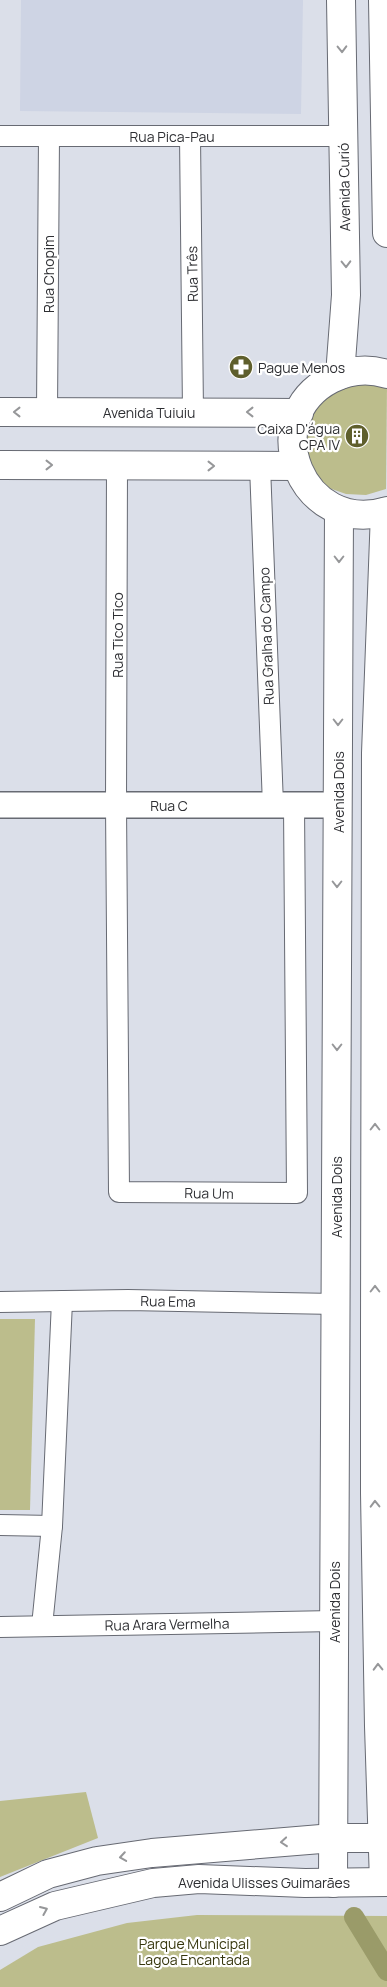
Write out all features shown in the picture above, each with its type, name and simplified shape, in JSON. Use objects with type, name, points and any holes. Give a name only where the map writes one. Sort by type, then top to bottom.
[{"type":"main road","name":"Avenida Curió","points":[[340,375],[346,295],[341,0]]},
{"type":"main road","points":[[382,0],[387,233]]},
{"type":"main road","points":[[385,1882],[381,1333],[381,754],[386,512],[362,515],[339,511],[320,500],[305,485],[296,466],[292,448],[293,430],[298,412],[309,396],[323,383],[340,375],[358,370],[377,371],[387,374]]},
{"type":"main road","name":"Avenida Tuiuiu","points":[[0,412],[298,412]]},
{"type":"main road","points":[[0,465],[296,466]]},
{"type":"main road","name":"Avenida Dois","points":[[333,1883],[339,511]]},
{"type":"main road","points":[[0,1897],[48,1874],[96,1861],[152,1853],[333,1838],[384,1838]]},
{"type":"main road","name":"Avenida Ulisses Guimarães","points":[[0,1931],[55,1906],[153,1883],[199,1879],[333,1883],[385,1882]]},
{"type":"street","name":"Rua Pica-Pau","points":[[0,136],[343,136]]},
{"type":"street","name":"Rua Chopim","points":[[47,412],[49,136]]},
{"type":"street","name":"Rua Três","points":[[190,136],[193,412]]},
{"type":"street","name":"Rua Tico Tico","points":[[116,805],[117,465]]},
{"type":"street","name":"Rua Gralha do Campo","points":[[260,466],[284,805]]},
{"type":"street","name":"Rua C","points":[[0,805],[338,805]]},
{"type":"street","name":"Rua Um","points":[[116,805],[120,1192],[297,1194],[284,805]]},
{"type":"street","name":"Rua Ema","points":[[0,1302],[128,1300],[336,1304]]},
{"type":"street","points":[[42,1626],[52,1526],[62,1301]]},
{"type":"street","points":[[0,1525],[52,1526]]},
{"type":"street","name":"Rua Arara Vermelha","points":[[0,1627],[334,1621]]},
{"type":"shaded area","points":[[21,0],[303,0],[301,114],[20,111]]},
{"type":"green space","points":[[335,380],[387,383],[386,489],[366,495],[346,494],[326,487],[312,475],[300,422]]},
{"type":"green space","points":[[0,1319],[35,1319],[30,1510],[0,1510]]},
{"type":"green space","points":[[86,1792],[98,1838],[0,1877],[0,1801]]},
{"type":"green space","name":"Parque Municipal Lagoa Encantada","points":[[197,1915],[387,1916],[387,1987],[0,1987],[0,1970],[38,1947],[127,1923]]},
{"type":"waterway","points":[[354,1917],[387,1971]]},
{"type":"place","name":"Pague Menos","points":[[241,367]]},
{"type":"place","name":"Caixa D'água CPA IV","points":[[357,436]]}]
